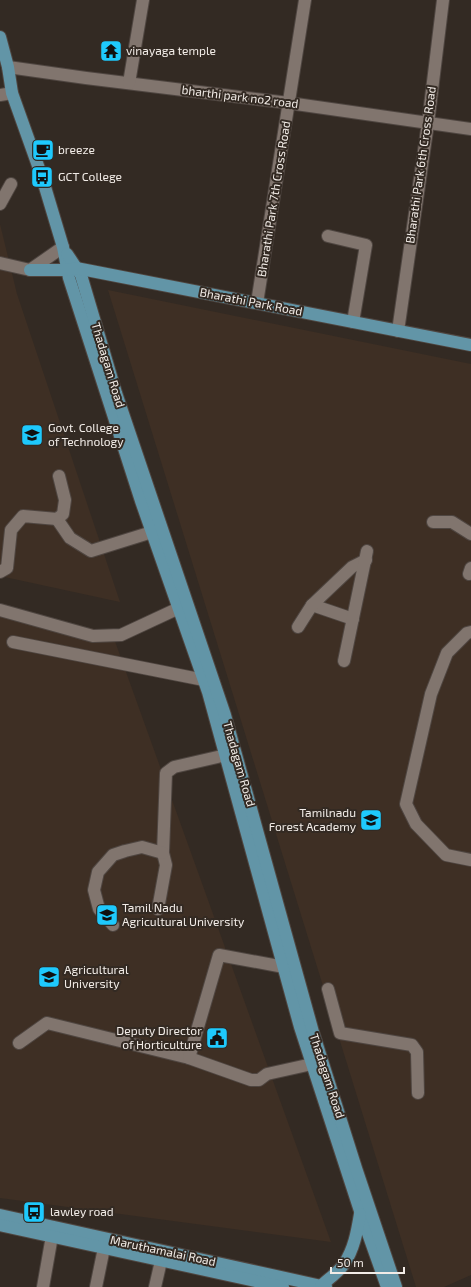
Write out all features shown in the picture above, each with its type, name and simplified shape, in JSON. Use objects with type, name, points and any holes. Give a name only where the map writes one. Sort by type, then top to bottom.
[{"type":"main road","name":"Thadagam Road","points":[[0,37],[8,67],[12,93],[42,177],[63,247],[72,269],[141,501],[204,680],[226,755],[300,1027],[360,1212],[387,1287]]},
{"type":"main road","name":"Thadagam Road","points":[[72,269],[81,275],[116,393],[225,715],[313,1032],[356,1168],[396,1287]]},
{"type":"main road","name":"Bharathi Park Road","points":[[30,270],[72,269],[257,303],[471,345]]},
{"type":"main road","points":[[324,1286],[343,1266],[348,1257],[357,1234],[360,1212]]},
{"type":"main road","name":"Maruthamalai Road","points":[[0,1215],[324,1286]]},
{"type":"main road","name":"Maruthamalai Road","points":[[0,1225],[161,1260],[255,1284],[283,1287]]},
{"type":"street","points":[[129,83],[143,0]]},
{"type":"street","name":"Bharathi Park 7th Cross Road","points":[[257,303],[305,0]]},
{"type":"street","name":"Bharathi Park 6th Cross Road","points":[[398,331],[428,123],[443,0]]},
{"type":"street","name":"bharthi park no2 road","points":[[8,67],[289,103],[471,129]]},
{"type":"street","points":[[0,95],[12,93]]},
{"type":"street","points":[[0,204],[11,184]]},
{"type":"street","points":[[328,236],[366,244],[353,322]]},
{"type":"street","points":[[0,262],[30,270],[63,247]]},
{"type":"street","points":[[0,572],[7,568],[11,530],[23,516],[57,519],[63,514],[65,500],[59,476]]},
{"type":"street","points":[[57,519],[70,538],[91,551],[152,532]]},
{"type":"street","points":[[433,522],[452,522],[471,534]]},
{"type":"street","points":[[298,627],[312,605],[352,567],[366,556],[344,661]]},
{"type":"street","points":[[312,605],[353,619]]},
{"type":"street","points":[[0,610],[94,636],[121,635],[179,608]]},
{"type":"street","points":[[471,632],[467,633],[447,653],[431,694],[406,804],[416,824],[446,855],[471,860]]},
{"type":"street","points":[[13,642],[204,680]]},
{"type":"street","points":[[158,909],[166,865],[163,853],[166,773],[174,767],[226,755]]},
{"type":"street","points":[[112,925],[99,909],[94,890],[98,872],[113,856],[125,851],[142,847],[163,853]]},
{"type":"street","points":[[189,1058],[219,955],[284,967]]},
{"type":"street","points":[[328,989],[340,1033],[412,1045],[417,1052],[418,1093]]},
{"type":"street","points":[[19,1043],[47,1023],[189,1058],[251,1080],[259,1080],[267,1074],[312,1064]]},
{"type":"street","points":[[43,1287],[52,1236]]},
{"type":"street","points":[[96,1287],[104,1248]]},
{"type":"street","points":[[155,1287],[161,1260]]},
{"type":"shaded area","name":"Govt. College of Technology","points":[[0,224],[17,294],[120,602],[0,576]]},
{"type":"shaded area","name":"Tamilnadu Forest Academy","points":[[108,290],[471,364],[471,1275],[444,1287],[416,1287]]},
{"type":"shaded area","name":"Tamil Nadu Agricultural University","points":[[0,608],[112,633],[331,1242],[0,1198]]},
{"type":"place","name":"vinayaga temple","points":[[111,51]]},
{"type":"place","name":"breeze","points":[[43,150]]},
{"type":"place","name":"GCT College","points":[[42,177]]},
{"type":"place","name":"Govt. College of Technology","points":[[32,435]]},
{"type":"place","name":"Tamilnadu Forest Academy","points":[[371,820]]},
{"type":"place","name":"Tamil Nadu Agricultural University","points":[[107,915]]},
{"type":"place","name":"Agricultural University","points":[[49,977]]},
{"type":"place","name":"Deputy Director of Horticulture","points":[[217,1038]]},
{"type":"place","name":"lawley road","points":[[34,1212]]}]
